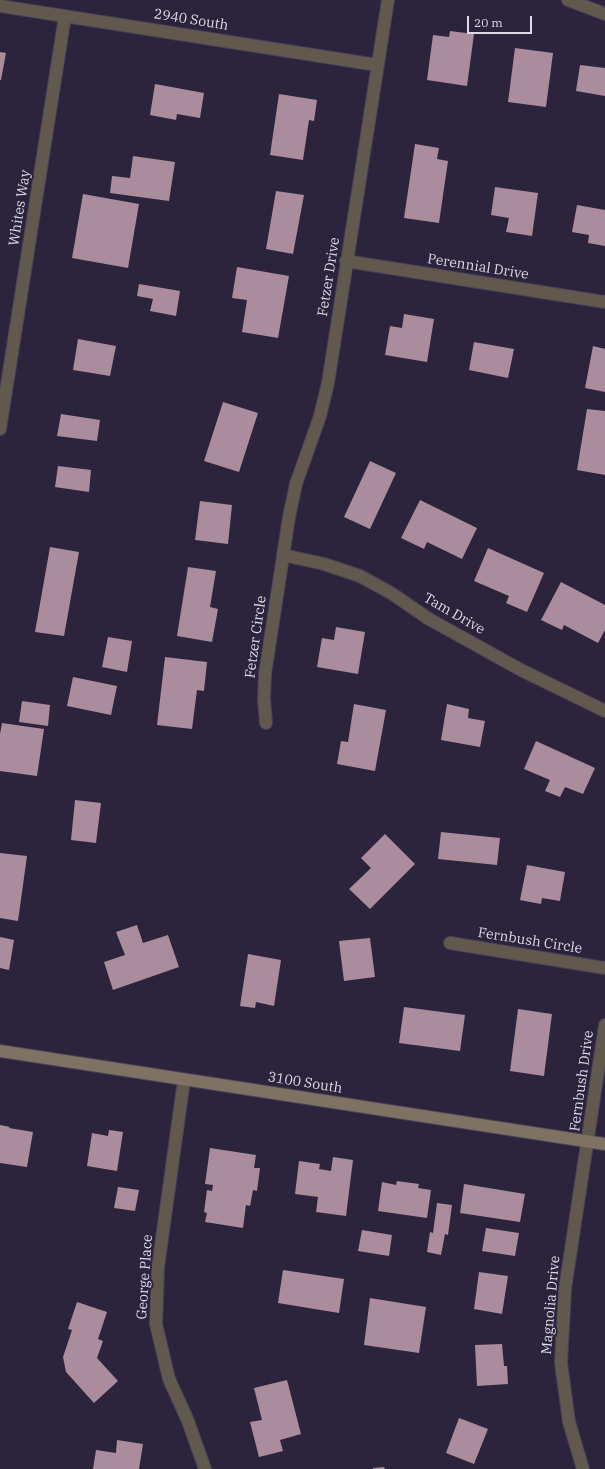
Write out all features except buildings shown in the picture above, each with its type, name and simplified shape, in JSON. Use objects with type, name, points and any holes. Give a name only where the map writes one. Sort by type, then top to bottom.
[{"type":"street","name":"Fetzer Drive","points":[[283,555],[296,484],[320,416],[328,382],[388,0]]},
{"type":"street","points":[[568,0],[605,14]]},
{"type":"street","name":"2940 South","points":[[0,6],[104,21],[377,65]]},
{"type":"street","name":"Whites Way","points":[[0,429],[65,16]]},
{"type":"street","name":"Perennial Drive","points":[[346,261],[605,302]]},
{"type":"street","name":"Tam Drive","points":[[283,555],[324,564],[360,576],[391,593],[429,619],[605,712]]},
{"type":"street","name":"Fetzer Circle","points":[[266,723],[264,699],[265,674],[283,555]]},
{"type":"street","name":"Fernbush Circle","points":[[450,943],[605,968]]},
{"type":"street","name":"Fernbush Drive","points":[[588,1142],[605,1025]]},
{"type":"street","name":"3100 South","points":[[0,1051],[605,1144]]},
{"type":"street","name":"George Place","points":[[184,1080],[158,1267],[156,1324],[169,1379],[188,1421],[205,1469]]},
{"type":"street","name":"Magnolia Drive","points":[[582,1469],[569,1422],[561,1363],[565,1289],[588,1142]]}]
